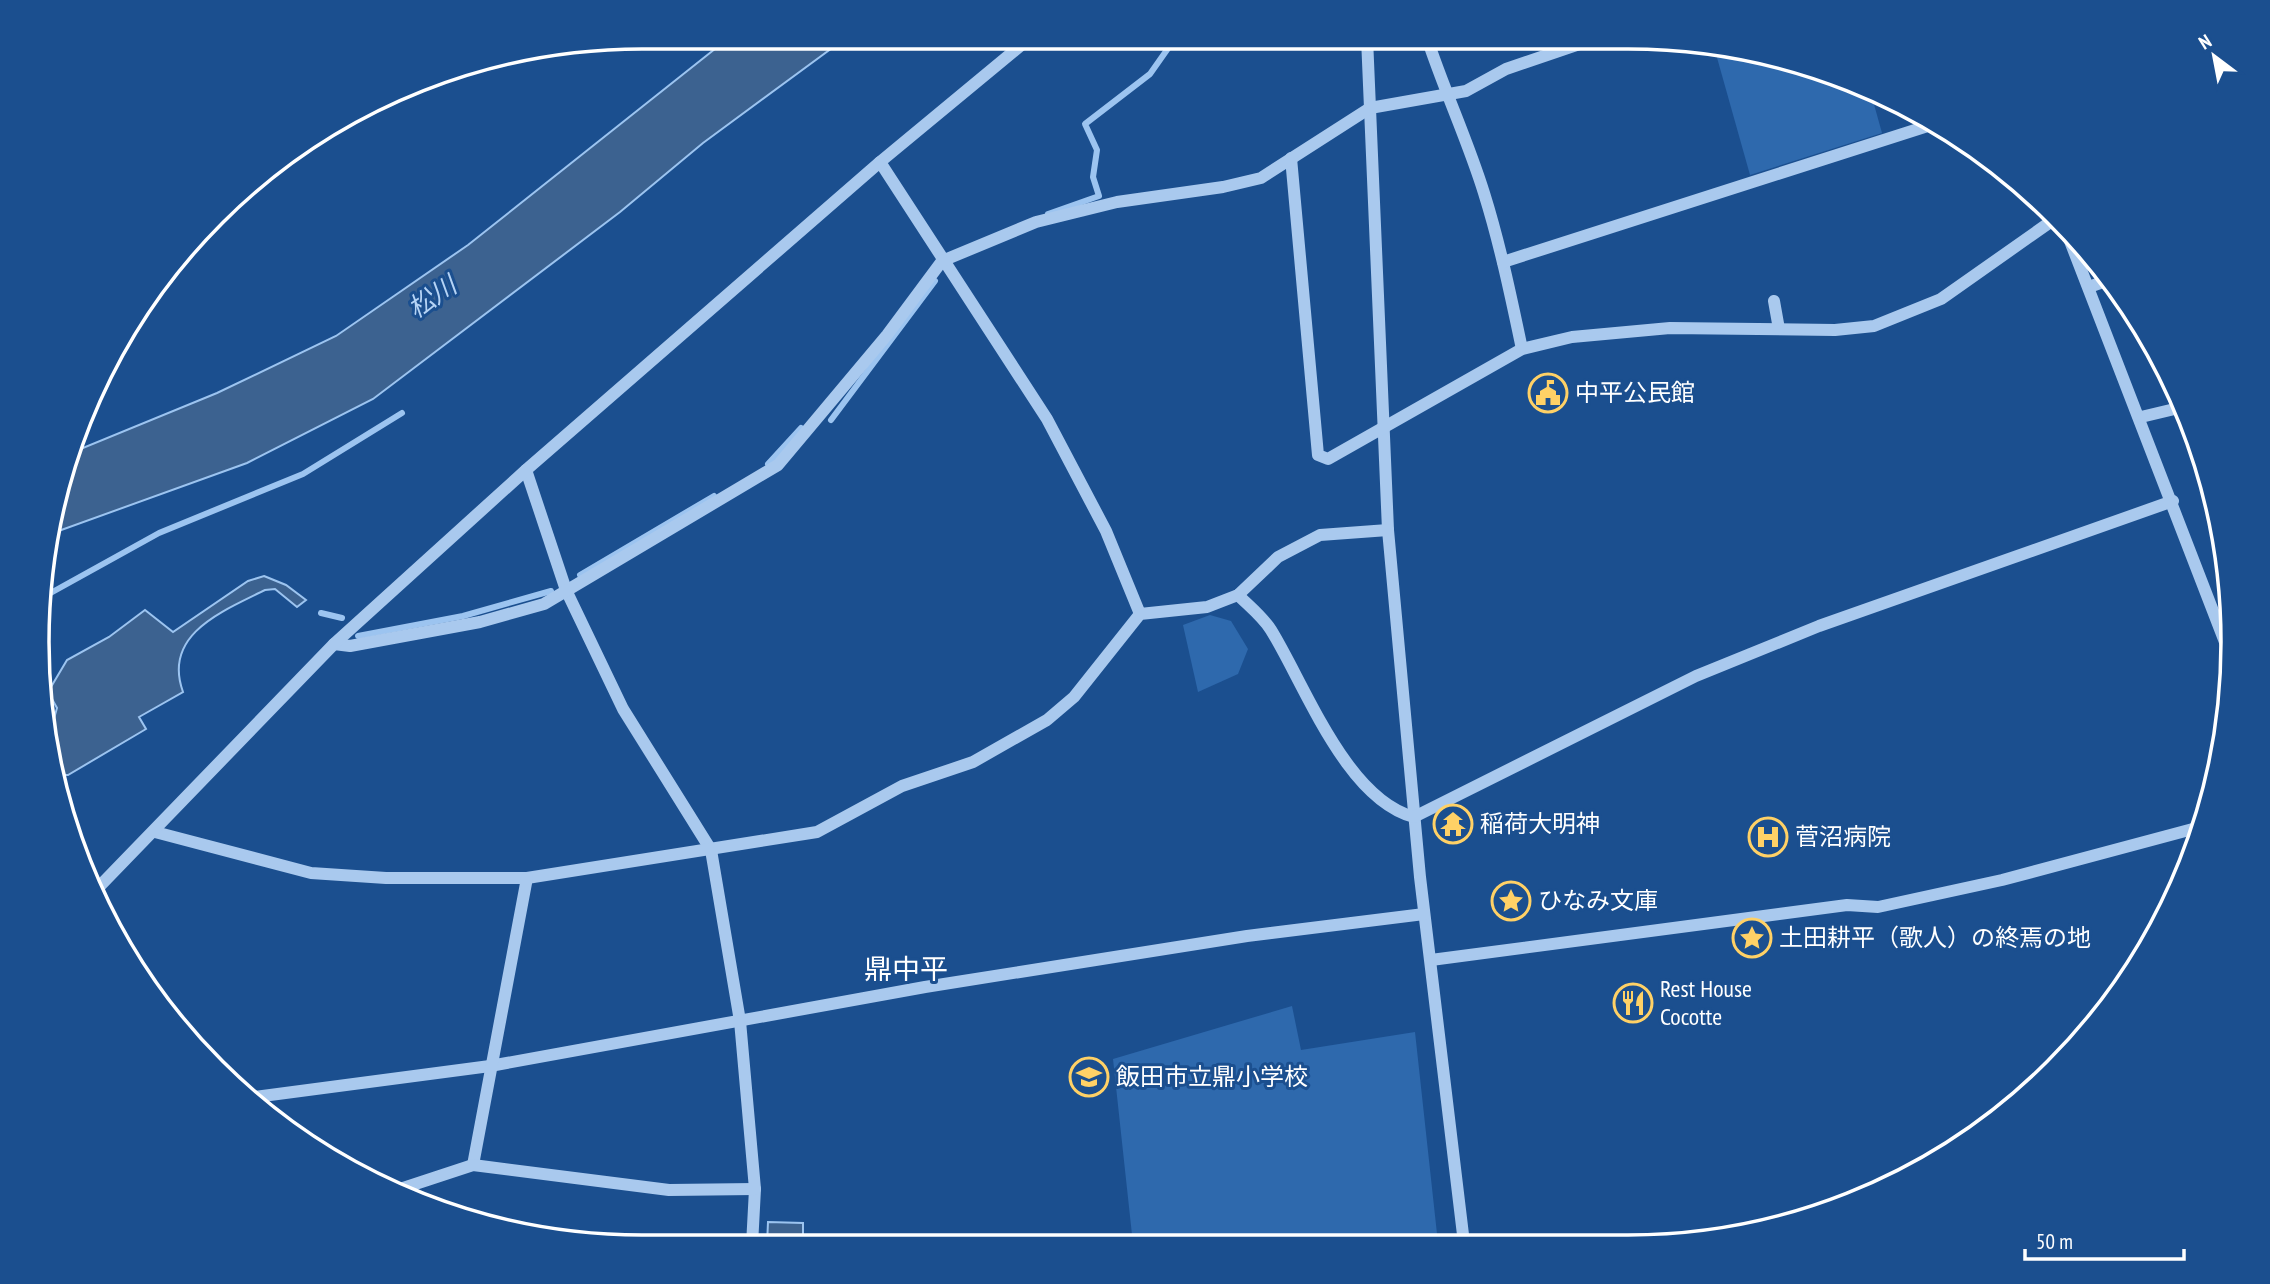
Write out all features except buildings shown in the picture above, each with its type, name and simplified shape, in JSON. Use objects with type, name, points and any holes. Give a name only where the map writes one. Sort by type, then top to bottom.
[{"type":"street","points":[[101,885],[334,644],[526,470],[880,162],[1017,49]]},
{"type":"street","points":[[1367,49],[1388,530],[1424,914],[1463,1235]]},
{"type":"street","points":[[1431,49],[1446,97],[1484,191],[1522,349]]},
{"type":"street","points":[[334,644],[350,646],[480,622],[544,604],[778,465],[887,335],[942,261],[1036,222],[1117,202],[1223,187],[1261,178],[1370,108],[1446,97],[1466,91],[1506,69],[1565,49]]},
{"type":"street","points":[[1503,262],[1923,127]]},
{"type":"street","points":[[1291,158],[1318,455],[1328,459],[1522,349],[1572,337],[1670,328],[1835,330],[1874,326],[1941,299],[2048,224]]},
{"type":"street","points":[[880,162],[1047,419],[1106,531],[1140,614]]},
{"type":"street","points":[[2076,253],[2141,417],[2221,630]]},
{"type":"street","points":[[2089,288],[2100,284]]},
{"type":"street","points":[[1774,301],[1779,329]]},
{"type":"street","points":[[2141,417],[2173,409]]},
{"type":"street","points":[[526,470],[566,590],[623,709],[711,850],[740,1021],[755,1189],[753,1235]]},
{"type":"street","points":[[1238,595],[1269,627],[1326,732],[1365,784],[1396,812],[1414,817],[1696,676],[1844,616],[2173,501]]},
{"type":"street","points":[[155,832],[311,873],[386,878],[527,878],[817,832],[902,786],[973,762],[1023,736],[1074,696],[1140,614],[1207,607],[1238,595],[1278,556],[1320,535],[1388,530]]},
{"type":"street","points":[[1431,960],[1847,905],[1878,907],[2002,880],[2191,829]]},
{"type":"street","points":[[473,1165],[527,878]]},
{"type":"street","points":[[261,1096],[491,1066],[925,987],[1247,936],[1424,914]]},
{"type":"street","points":[[407,1187],[473,1165],[669,1190],[755,1189]]},
{"type":"shaded area","points":[[1716,56],[1744,60],[1819,80],[1873,102],[1882,133],[1750,175]]},
{"type":"shaded area","points":[[1210,615],[1231,621],[1248,649],[1238,674],[1198,692],[1183,625]]},
{"type":"shaded area","points":[[1292,1006],[1301,1050],[1415,1032],[1437,1235],[1132,1235],[1113,1059]]},
{"type":"water","name":"松川","points":[[715,49],[831,49],[703,143],[620,212],[373,399],[247,463],[59,531],[81,449],[217,393],[336,336],[468,245]]},
{"type":"water","points":[[264,576],[286,585],[306,600],[297,607],[275,589],[265,590],[215,616],[200,627],[181,655],[179,672],[183,692],[139,717],[146,729],[64,775],[54,719],[57,708],[52,699],[51,687],[67,660],[109,637],[145,610],[173,632],[248,581]]},
{"type":"water","points":[[768,1222],[803,1223],[803,1235],[767,1235]]},
{"type":"waterway","points":[[1048,214],[1099,196],[1093,177],[1097,150],[1085,124],[1150,74],[1168,49]]},
{"type":"waterway","points":[[831,420],[935,281]]},
{"type":"waterway","points":[[51,593],[159,533],[303,474],[402,413]]},
{"type":"waterway","points":[[768,464],[801,428]]},
{"type":"waterway","points":[[580,575],[714,496]]},
{"type":"waterway","points":[[358,636],[463,616],[551,591]]},
{"type":"waterway","points":[[321,613],[342,618]]},
{"type":"place","name":"中平公民館","points":[[1548,393]]},
{"type":"place","name":"稲荷大明神","points":[[1453,824]]},
{"type":"place","name":"菅沼病院","points":[[1768,837]]},
{"type":"place","name":"ひなみ文庫","points":[[1511,901]]},
{"type":"place","name":"土田耕平（歌人）の終焉の地","points":[[1752,938]]},
{"type":"place","name":"Rest House Cocotte","points":[[1633,1003]]},
{"type":"place","name":"飯田市立鼎小学校","points":[[1089,1077]]},
{"type":"district","name":"鼎中平","points":[[906,969]]}]
